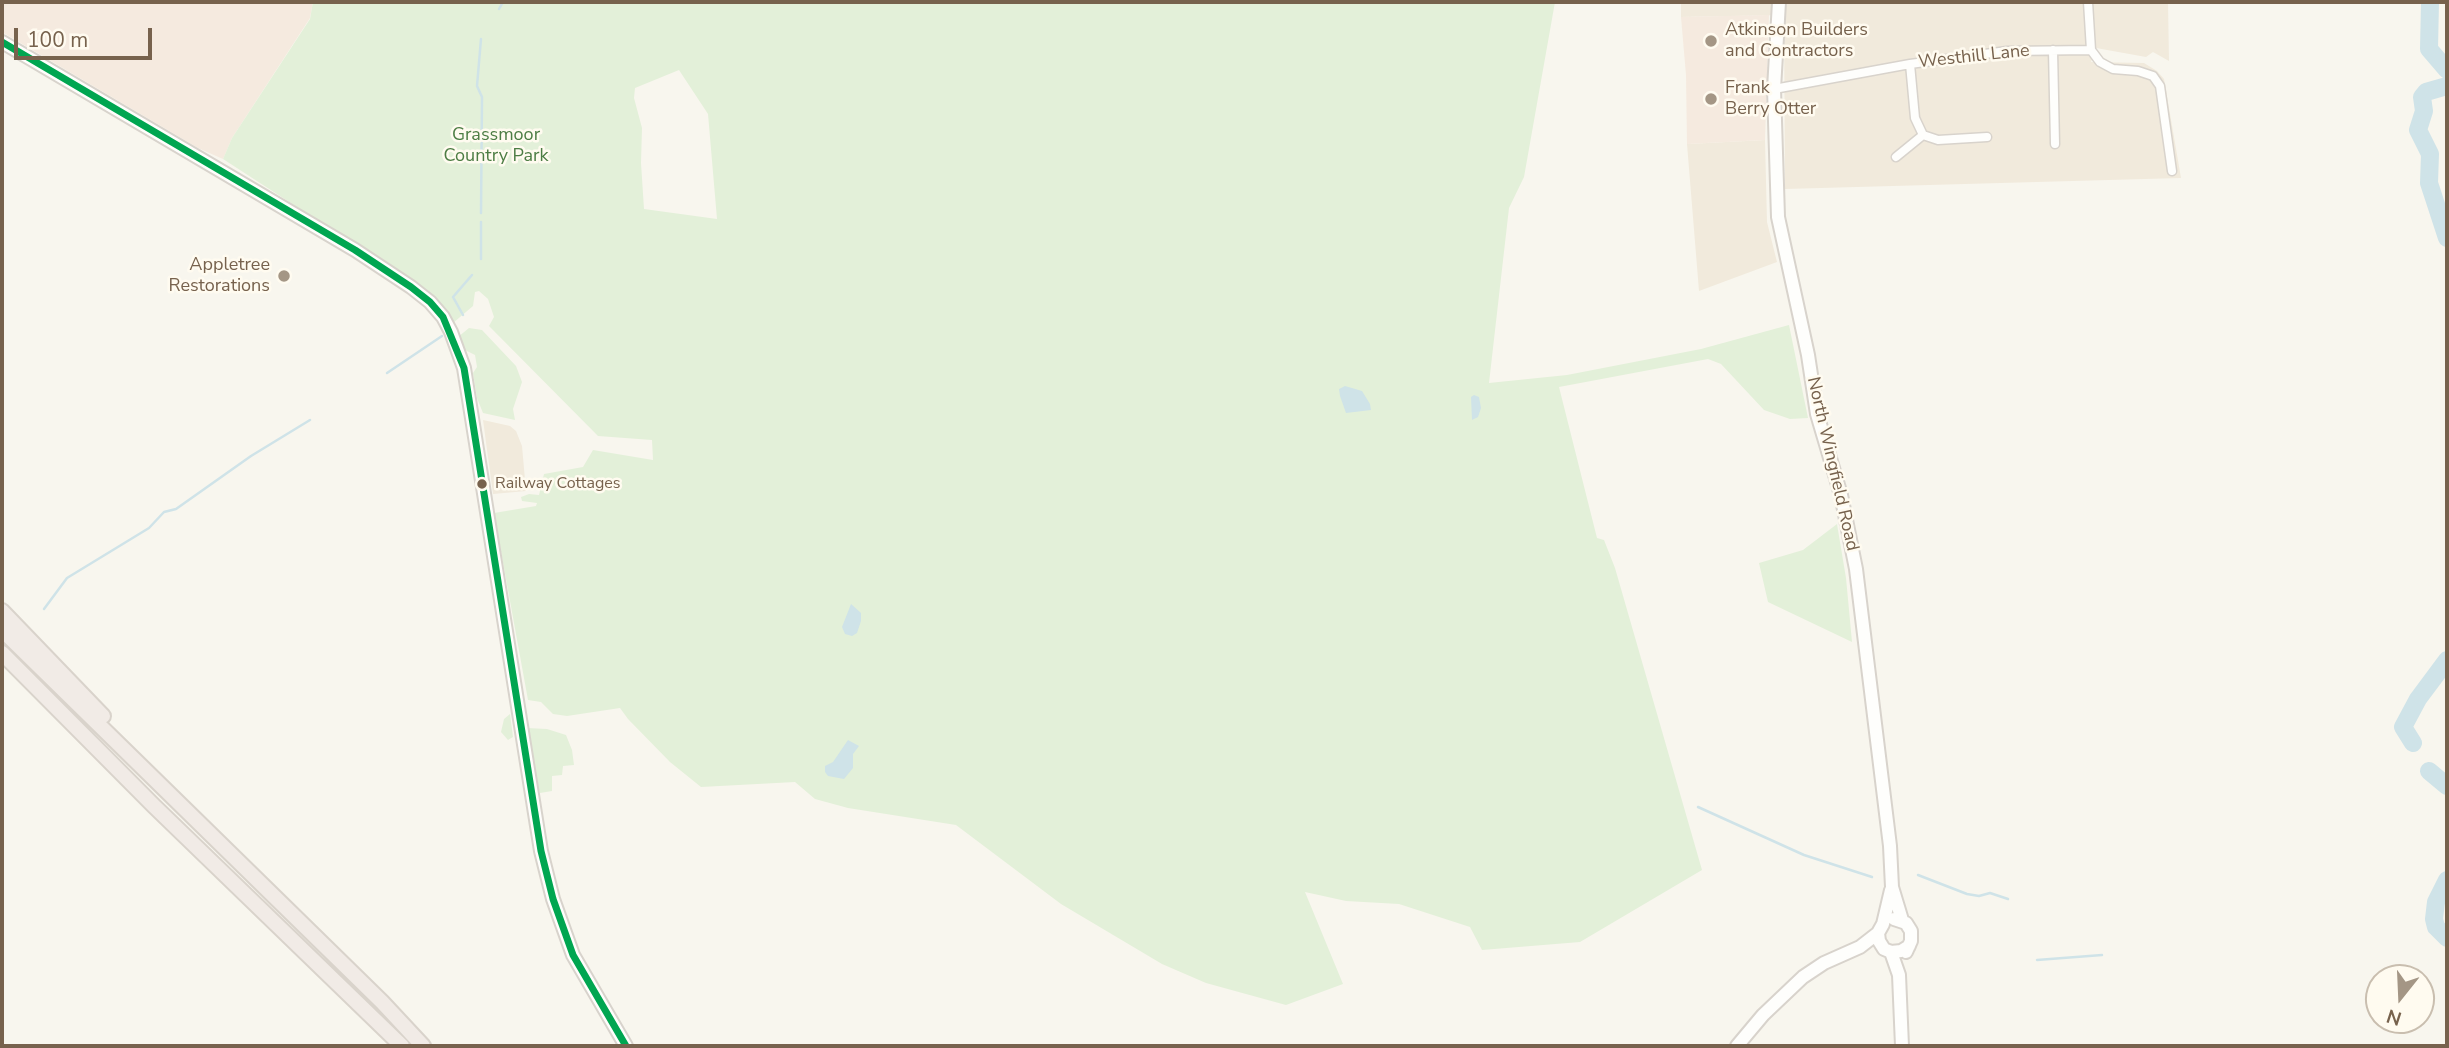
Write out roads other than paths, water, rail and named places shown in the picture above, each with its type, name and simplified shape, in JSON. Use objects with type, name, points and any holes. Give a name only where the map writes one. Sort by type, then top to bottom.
[{"type":"highway","points":[[2,611],[113,727],[132,757]]},
{"type":"highway","points":[[2,630],[382,1002],[423,1046]]},
{"type":"highway","points":[[2,653],[153,806],[402,1046]]},
{"type":"highway","points":[[2,660],[50,700]]},
{"type":"main road","name":"North Wingfield Road","points":[[1779,2],[1774,89],[1778,217],[1818,414],[1841,495],[1856,569],[1890,846],[1892,887],[1902,920]]},
{"type":"main road","points":[[2,42],[355,250],[411,287],[443,317],[464,368],[541,851],[553,899],[573,955],[626,1046]]},
{"type":"main road","name":"North Wingfield Road","points":[[1881,928],[1892,887]]},
{"type":"main road","points":[[1737,1046],[1763,1015],[1803,977],[1824,963],[1860,947],[1892,919],[1902,920],[1911,931],[1899,975]]},
{"type":"main road","points":[[1881,928],[1879,941],[1888,950],[1899,975],[1902,1046]]},
{"type":"main road","points":[[1860,947],[1900,951],[1909,946]]},
{"type":"street","points":[[2088,2],[2091,50],[2100,62],[2113,69],[2138,71],[2153,76],[2160,86],[2172,172]]},
{"type":"street","points":[[2053,50],[2055,144]]},
{"type":"street","name":"Westhill Lane","points":[[1774,89],[1910,64],[2007,51],[2091,50]]},
{"type":"street","points":[[1910,64],[1915,118],[1923,135],[1938,140],[1987,137]]},
{"type":"street","points":[[1896,157],[1923,135]]},
{"type":"waterway","points":[[499,9],[503,2]]},
{"type":"waterway","points":[[2430,2],[2429,49],[2447,70]]},
{"type":"waterway","points":[[481,39],[477,86],[482,97],[481,213]]},
{"type":"waterway","points":[[2447,86],[2426,92],[2422,97],[2424,111],[2418,130],[2430,154],[2429,183],[2447,238]]},
{"type":"waterway","points":[[481,222],[481,259]]},
{"type":"waterway","points":[[463,315],[453,297],[472,275]]},
{"type":"waterway","points":[[387,373],[442,336]]},
{"type":"waterway","points":[[44,609],[67,578],[149,528],[164,512],[176,509],[251,456],[310,420]]},
{"type":"waterway","points":[[2413,743],[2403,727],[2418,699],[2447,660]]},
{"type":"waterway","points":[[2429,771],[2447,786]]},
{"type":"waterway","points":[[1698,807],[1804,855],[1872,877]]},
{"type":"waterway","points":[[1918,875],[1967,894],[1979,896],[1990,893],[2008,899]]},
{"type":"waterway","points":[[2447,880],[2436,902],[2434,919],[2436,927],[2447,938]]},
{"type":"waterway","points":[[2037,960],[2102,955]]},
{"type":"place","name":"Atkinson Builders and Contractors","points":[[1711,41]]},
{"type":"place","name":"Frank Berry Otter","points":[[1711,99]]},
{"type":"place","name":"Appletree Restorations","points":[[284,276]]},
{"type":"place","name":"Railway Cottages","points":[[482,484]]},
{"type":"park label","name":"Grassmoor Country Park","points":[[496,146]]}]
